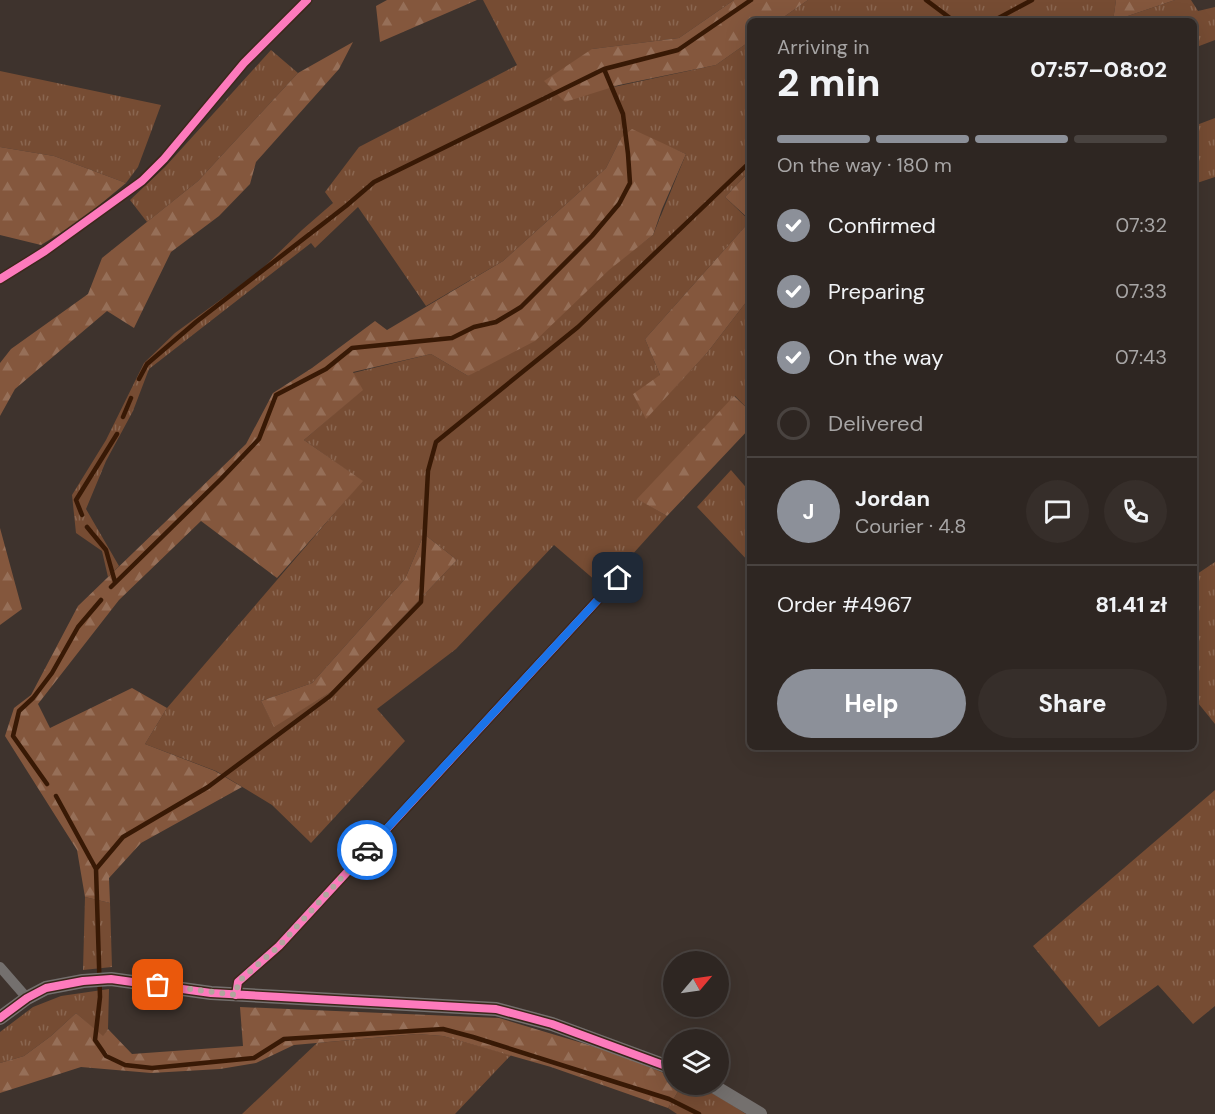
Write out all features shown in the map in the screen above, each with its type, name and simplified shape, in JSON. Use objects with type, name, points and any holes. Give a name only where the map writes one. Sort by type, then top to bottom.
[{"type":"street","points":[[0,279],[142,181],[164,159],[250,56],[307,0]]},
{"type":"street","points":[[236,995],[238,982],[279,946],[618,578]]},
{"type":"street","points":[[0,967],[27,998]]},
{"type":"street","points":[[0,1018],[27,998],[46,988],[83,981],[111,979],[236,995],[496,1009],[552,1024],[663,1065]]},
{"type":"street","points":[[728,1095],[760,1114]]},
{"type":"green space","points":[[387,0],[477,0],[380,42],[376,6]]},
{"type":"green space","points":[[483,0],[734,0],[679,38],[592,49],[609,88],[716,65],[747,43],[747,174],[725,197],[747,218],[747,224],[645,339],[660,375],[646,418],[707,353],[747,301],[747,408],[735,396],[638,499],[667,516],[603,587],[554,545],[456,649],[377,709],[405,741],[311,843],[272,805],[216,771],[145,744],[167,708],[362,481],[304,440],[362,390],[353,373],[431,354],[468,376],[653,235],[686,154],[665,145],[621,138],[606,168],[503,261],[426,306],[358,207],[315,248],[311,243],[149,369],[133,411],[106,461],[86,509],[119,566],[108,577],[102,551],[76,533],[72,495],[106,440],[144,363],[175,333],[260,271],[333,203],[325,192],[359,147],[517,65]],"holes":[[[424,534],[457,560],[334,690],[274,726],[261,701],[312,683],[405,579]]]},
{"type":"green space","points":[[734,0],[808,0],[782,18],[747,18],[747,43],[716,65],[619,85],[565,102],[544,81],[592,49],[679,38]]},
{"type":"green space","points":[[808,0],[1116,0],[1113,18],[782,18]]},
{"type":"green space","points":[[1116,0],[1175,0],[1122,18],[1113,18]]},
{"type":"green space","points":[[1175,0],[1191,0],[1198,11],[1215,7],[1215,40],[1197,47],[1197,18],[1122,18]]},
{"type":"green space","points":[[353,42],[339,69],[256,162],[250,184],[219,216],[171,252],[134,328],[107,311],[15,389],[0,416],[0,363],[11,349],[88,294],[102,258],[198,181],[298,73]]},
{"type":"green space","points":[[271,50],[298,73],[198,181],[147,222],[130,200],[165,167]]},
{"type":"green space","points":[[0,71],[161,105],[138,167],[126,183],[54,156],[0,147]]},
{"type":"green space","points":[[1215,118],[1215,177],[1197,183],[1197,125]]},
{"type":"green space","points":[[632,129],[686,154],[653,235],[609,270],[535,341],[468,376],[431,354],[353,372],[363,390],[304,440],[363,481],[277,578],[201,521],[119,600],[38,704],[50,728],[132,688],[167,708],[145,744],[215,771],[242,787],[141,843],[109,878],[110,903],[85,897],[77,850],[5,736],[14,708],[31,695],[78,606],[246,444],[273,393],[312,368],[375,321],[387,330],[503,261],[606,168],[621,138]]},
{"type":"green space","points":[[0,147],[54,156],[126,183],[80,221],[41,245],[0,235]]},
{"type":"green space","points":[[747,174],[747,217],[725,197]]},
{"type":"green space","points":[[747,224],[747,301],[707,353],[646,419],[633,394],[660,375],[645,339]]},
{"type":"green space","points":[[734,396],[747,408],[747,431],[667,516],[637,499]]},
{"type":"green space","points":[[731,470],[747,489],[747,560],[697,507]]},
{"type":"green space","points":[[0,528],[22,609],[0,625]]},
{"type":"green space","points":[[424,534],[457,560],[334,690],[274,727],[261,701],[312,683],[405,579]]},
{"type":"green space","points":[[1215,562],[1215,724],[1197,702],[1197,574]]},
{"type":"green space","points":[[1215,790],[1215,1006],[1193,1024],[1158,985],[1099,1027],[1033,946]]},
{"type":"green space","points":[[85,897],[110,903],[112,967],[83,970]]},
{"type":"green space","points":[[109,989],[108,1029],[103,1037],[76,1013],[24,1056],[0,1063],[0,1032],[33,1007],[61,996]]},
{"type":"green space","points":[[240,1007],[499,1018],[619,1054],[663,1073],[663,1095],[676,1095],[668,1108],[551,1067],[443,1036],[417,1034],[294,1045],[256,1063],[220,1069],[151,1073],[81,1067],[0,1093],[0,1063],[24,1056],[76,1013],[103,1036],[108,1029],[132,1054],[243,1046]]},
{"type":"green space","points":[[417,1034],[443,1036],[511,1055],[455,1114],[242,1114],[317,1043]]},
{"type":"green space","points":[[676,1095],[714,1095],[746,1114],[677,1114],[668,1108]]},
{"type":"waterway","points":[[139,379],[147,364],[196,322],[374,182],[604,69],[678,50],[751,0]]},
{"type":"waterway","points":[[926,0],[950,18]]},
{"type":"waterway","points":[[999,18],[1032,0]]},
{"type":"waterway","points":[[111,587],[259,439],[276,395],[326,369],[352,348],[452,338],[474,327],[496,322],[521,307],[592,236],[619,204],[630,183],[623,114],[604,69]]},
{"type":"waterway","points":[[96,869],[123,837],[208,787],[330,696],[421,602],[428,471],[436,442],[578,327],[747,165]]},
{"type":"waterway","points":[[123,417],[131,398]]},
{"type":"waterway","points":[[82,515],[76,500],[117,434]]},
{"type":"waterway","points":[[87,527],[106,550],[115,582]]},
{"type":"waterway","points":[[47,784],[13,736],[19,711],[33,698],[52,673],[78,627],[101,600]]},
{"type":"waterway","points":[[56,796],[96,869],[100,997],[95,1040],[106,1056],[125,1065],[152,1068],[254,1058],[284,1039],[443,1029],[669,1099],[699,1114]]},
{"type":"cycle path","points":[[0,279],[45,251],[142,181],[164,159],[244,63],[307,0]]},
{"type":"cycle path","points":[[236,995],[238,982],[279,946],[618,578]]},
{"type":"cycle path","points":[[0,1018],[27,998],[46,988],[83,981],[111,979],[211,993],[496,1009],[552,1024],[663,1065]]},
{"type":"way so far","points":[[158,985],[236,995],[238,982],[279,946],[367,850]]},
{"type":"route","points":[[367,850],[618,578]]}]
